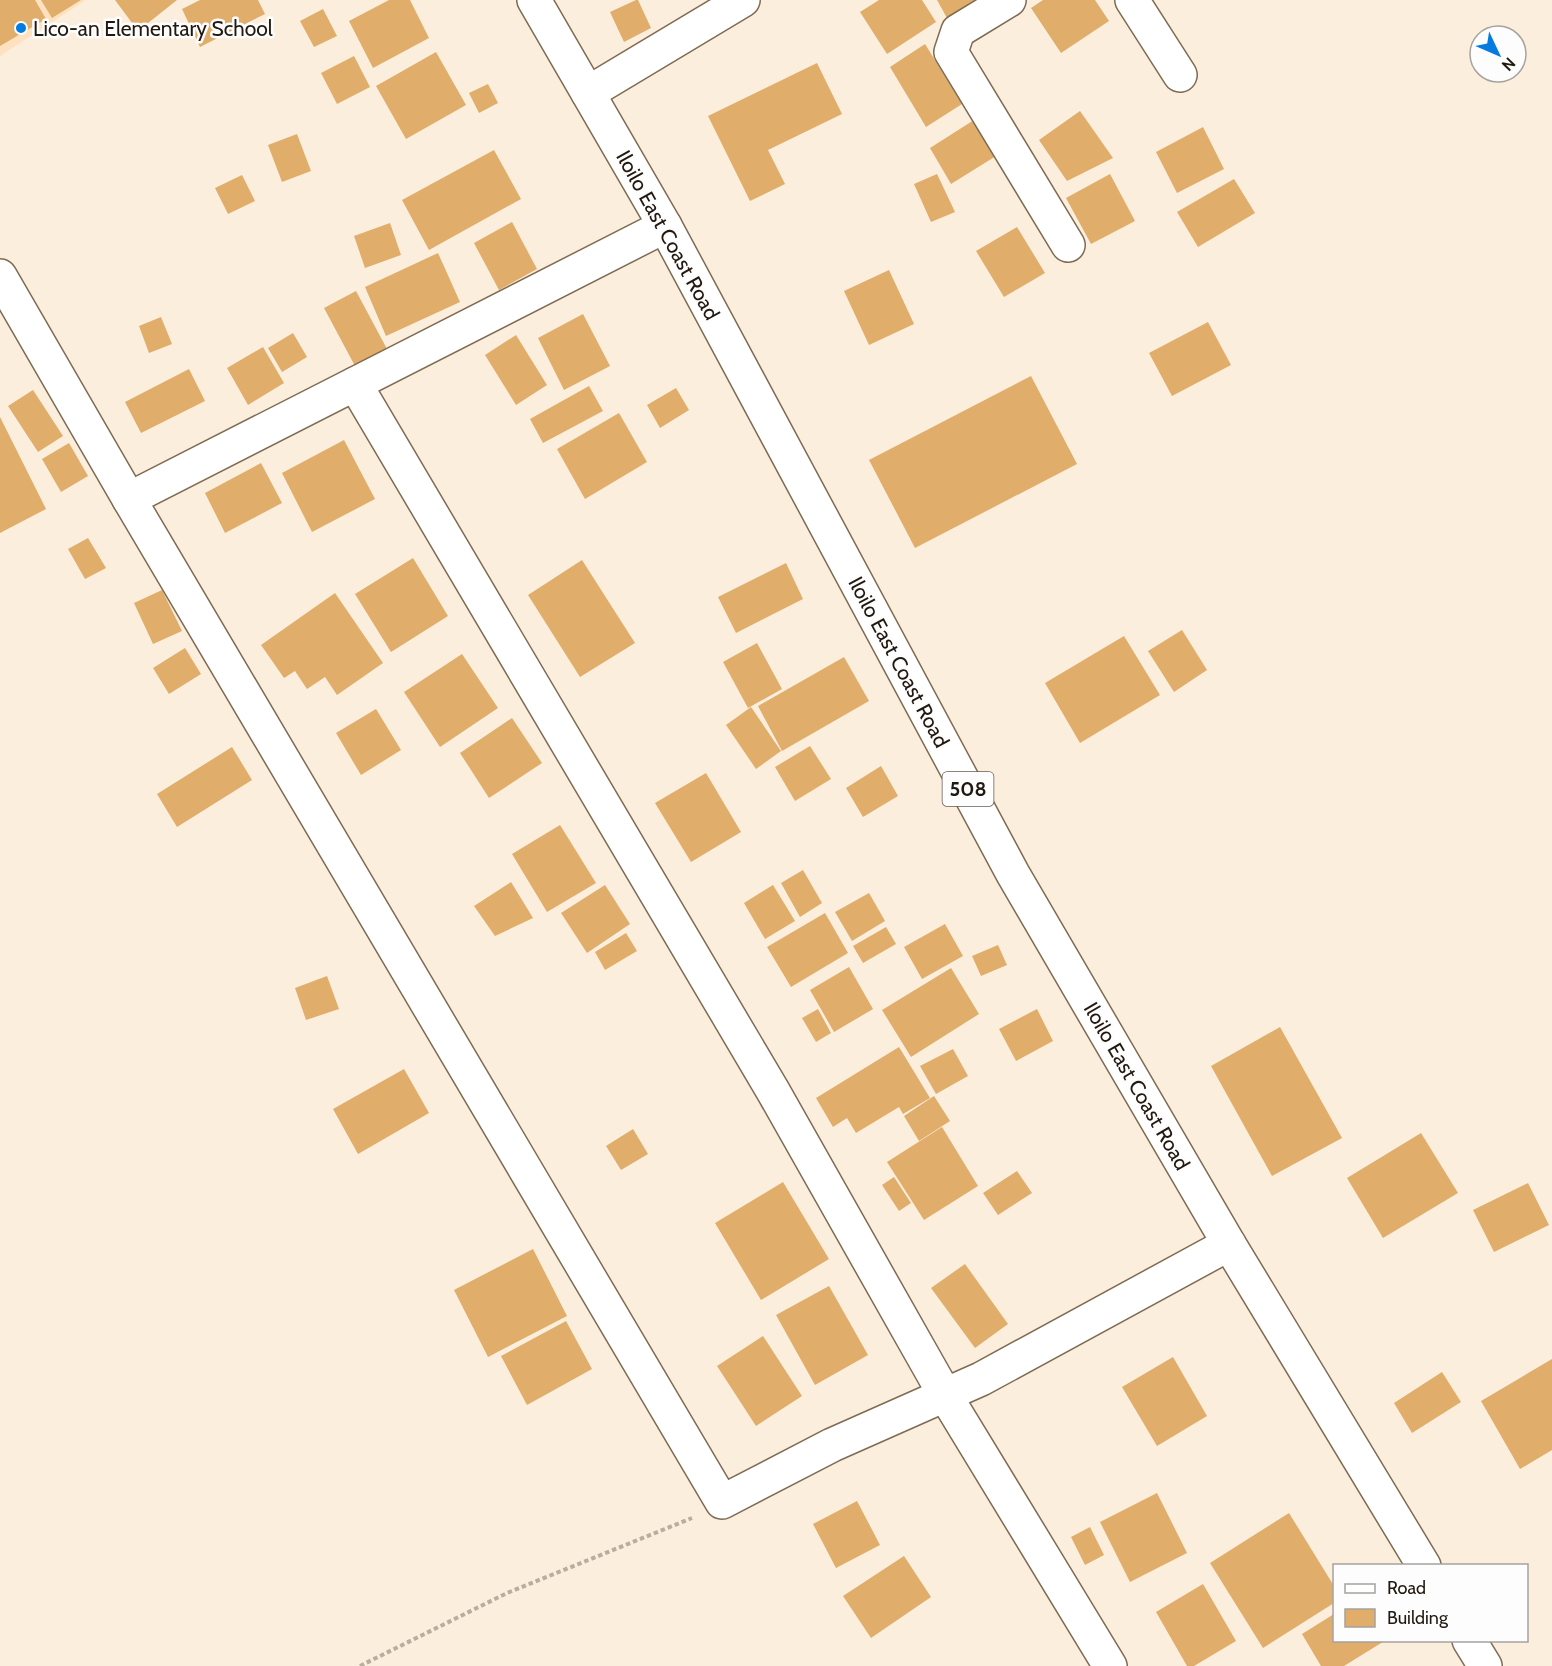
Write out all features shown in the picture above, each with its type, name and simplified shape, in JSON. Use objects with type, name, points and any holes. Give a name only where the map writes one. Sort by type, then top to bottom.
[{"type":"street","name":"Iloilo East Coast Road","points":[[534,0],[665,226],[1013,874],[1229,1244],[1423,1564]]},
{"type":"street","points":[[588,93],[743,0]]},
{"type":"street","points":[[1009,0],[958,31],[951,52],[1068,245]]},
{"type":"street","points":[[1132,0],[1179,75]]},
{"type":"street","points":[[129,499],[665,226]]},
{"type":"street","points":[[0,276],[129,499],[722,1502],[832,1445],[981,1380],[1229,1244]]},
{"type":"street","points":[[355,384],[773,1091],[945,1395],[1110,1666]]},
{"type":"street","points":[[1470,1642],[1485,1666]]},
{"type":"path","points":[[360,1666],[507,1593],[694,1517],[722,1502]]},
{"type":"shaded area","name":"Lico-an Elementary School","points":[[0,0],[86,0],[0,56]]},
{"type":"building","points":[[0,0],[35,0],[46,19],[0,46]]},
{"type":"building","points":[[41,0],[81,0],[52,18]]},
{"type":"building","points":[[115,0],[177,0],[138,31]]},
{"type":"building","points":[[200,0],[258,0],[265,14],[200,47],[182,9]]},
{"type":"building","points":[[389,0],[410,0],[429,38],[373,68],[349,21]]},
{"type":"building","points":[[636,0],[651,28],[624,42],[610,12]]},
{"type":"building","points":[[879,0],[922,0],[936,22],[887,54],[860,12]]},
{"type":"building","points":[[937,0],[982,0],[947,18]]},
{"type":"building","points":[[1043,0],[1095,0],[1109,21],[1061,53],[1031,8]]},
{"type":"building","points":[[323,9],[337,36],[314,47],[300,21]]},
{"type":"building","points":[[925,44],[962,104],[926,127],[890,67]]},
{"type":"building","points":[[436,52],[466,105],[406,139],[376,86]]},
{"type":"building","points":[[354,56],[370,87],[337,104],[321,73]]},
{"type":"building","points":[[817,63],[842,114],[768,150],[785,184],[750,201],[708,116]]},
{"type":"building","points":[[488,84],[498,103],[479,113],[469,93]]},
{"type":"building","points":[[1080,111],[1113,158],[1067,181],[1039,140]]},
{"type":"building","points":[[974,120],[996,156],[951,184],[930,148]]},
{"type":"building","points":[[1203,127],[1224,169],[1177,193],[1156,152]]},
{"type":"building","points":[[297,134],[311,171],[282,182],[268,145]]},
{"type":"building","points":[[494,150],[521,199],[429,250],[402,200]]},
{"type":"building","points":[[937,174],[955,212],[931,222],[914,184]]},
{"type":"building","points":[[1110,174],[1135,221],[1091,244],[1066,198]]},
{"type":"building","points":[[242,175],[255,201],[228,214],[215,188]]},
{"type":"building","points":[[1234,179],[1255,213],[1198,247],[1177,212]]},
{"type":"building","points":[[512,222],[537,269],[499,290],[474,243]]},
{"type":"building","points":[[390,223],[401,255],[365,268],[354,236]]},
{"type":"building","points":[[1017,227],[1045,273],[1004,297],[976,251]]},
{"type":"building","points":[[438,253],[460,302],[386,336],[365,287]]},
{"type":"building","points":[[889,270],[914,324],[869,345],[844,291]]},
{"type":"building","points":[[356,291],[387,349],[355,366],[324,308]]},
{"type":"building","points":[[583,314],[610,366],[564,390],[538,338]]},
{"type":"building","points":[[161,317],[172,344],[149,353],[139,326]]},
{"type":"building","points":[[1208,322],[1231,365],[1172,396],[1149,353]]},
{"type":"building","points":[[293,333],[307,357],[282,372],[268,348]]},
{"type":"building","points":[[516,335],[547,385],[516,405],[485,355]]},
{"type":"building","points":[[263,347],[284,383],[248,405],[227,368]]},
{"type":"building","points":[[189,369],[205,401],[141,433],[125,402]]},
{"type":"building","points":[[1031,376],[1077,464],[915,548],[869,460]]},
{"type":"building","points":[[589,386],[603,411],[543,443],[530,419]]},
{"type":"building","points":[[676,388],[689,410],[660,428],[647,405]]},
{"type":"building","points":[[33,390],[63,436],[38,452],[8,406]]},
{"type":"building","points":[[619,413],[647,462],[585,499],[557,449]]},
{"type":"building","points":[[0,417],[46,509],[0,533]]},
{"type":"building","points":[[344,440],[375,499],[312,532],[282,473]]},
{"type":"building","points":[[69,443],[88,476],[61,492],[42,459]]},
{"type":"building","points":[[261,463],[282,503],[225,533],[205,493]]},
{"type":"building","points":[[88,538],[106,568],[85,579],[68,549]]},
{"type":"building","points":[[413,558],[448,616],[391,652],[355,594]]},
{"type":"building","points":[[582,560],[635,643],[580,677],[528,595]]},
{"type":"building","points":[[786,563],[803,599],[736,633],[718,597]]},
{"type":"building","points":[[162,590],[182,631],[153,644],[134,603]]},
{"type":"building","points":[[335,593],[383,663],[337,695],[325,677],[307,689],[295,671],[284,678],[261,645]]},
{"type":"building","points":[[1182,630],[1207,670],[1174,692],[1148,651]]},
{"type":"building","points":[[1124,636],[1160,695],[1080,743],[1045,683]]},
{"type":"building","points":[[757,643],[782,689],[748,708],[723,662]]},
{"type":"building","points":[[185,648],[201,674],[169,694],[153,668]]},
{"type":"building","points":[[462,654],[498,708],[440,747],[404,692]]},
{"type":"building","points":[[844,657],[869,701],[782,751],[758,706]]},
{"type":"building","points":[[751,707],[781,751],[756,769],[726,725]]},
{"type":"building","points":[[376,709],[401,750],[361,775],[336,733]]},
{"type":"building","points":[[512,718],[542,763],[489,798],[460,753]]},
{"type":"building","points":[[810,746],[831,779],[795,801],[775,767]]},
{"type":"building","points":[[232,747],[252,780],[177,827],[157,794]]},
{"type":"building","points":[[881,766],[898,796],[863,817],[846,788]]},
{"type":"building","points":[[706,773],[741,832],[691,862],[655,803]]},
{"type":"building","points":[[560,825],[596,883],[547,912],[512,854]]},
{"type":"building","points":[[803,870],[822,903],[800,917],[781,883]]},
{"type":"building","points":[[511,882],[533,918],[495,936],[474,906]]},
{"type":"building","points":[[605,885],[630,924],[587,953],[561,913]]},
{"type":"building","points":[[773,885],[795,921],[765,939],[744,903]]},
{"type":"building","points":[[869,893],[885,921],[852,941],[835,912]]},
{"type":"building","points":[[825,913],[848,953],[791,987],[767,947]]},
{"type":"building","points":[[945,924],[963,956],[922,979],[904,947]]},
{"type":"building","points":[[886,927],[896,944],[863,963],[853,946]]},
{"type":"building","points":[[626,933],[637,951],[605,970],[595,952]]},
{"type":"building","points":[[998,945],[1007,965],[981,976],[972,956]]},
{"type":"building","points":[[849,967],[873,1009],[834,1032],[810,990]]},
{"type":"building","points":[[951,968],[979,1014],[911,1057],[882,1010]]},
{"type":"building","points":[[327,976],[339,1009],[306,1020],[295,988]]},
{"type":"building","points":[[818,1009],[831,1033],[816,1042],[802,1018]]},
{"type":"building","points":[[1037,1009],[1053,1041],[1016,1061],[999,1029]]},
{"type":"building","points":[[1280,1027],[1342,1138],[1272,1176],[1211,1066]]},
{"type":"building","points":[[899,1047],[930,1098],[903,1114],[899,1107],[856,1133],[847,1118],[833,1127],[816,1098]]},
{"type":"building","points":[[953,1049],[968,1076],[936,1094],[920,1066]]},
{"type":"building","points":[[404,1069],[429,1113],[358,1154],[333,1109]]},
{"type":"building","points":[[934,1096],[950,1121],[919,1141],[904,1116]]},
{"type":"building","points":[[942,1127],[978,1186],[924,1220],[887,1162]]},
{"type":"building","points":[[633,1129],[648,1154],[621,1170],[606,1146]]},
{"type":"building","points":[[1421,1133],[1458,1193],[1383,1238],[1347,1178]]},
{"type":"building","points":[[1017,1171],[1032,1193],[998,1215],[983,1193]]},
{"type":"building","points":[[894,1177],[911,1203],[899,1211],[882,1185]]},
{"type":"building","points":[[783,1182],[829,1259],[761,1300],[715,1223]]},
{"type":"building","points":[[1528,1183],[1549,1225],[1494,1252],[1473,1210]]},
{"type":"building","points":[[533,1249],[567,1316],[488,1357],[454,1290]]},
{"type":"building","points":[[965,1264],[1008,1324],[975,1348],[931,1288]]},
{"type":"building","points":[[829,1286],[868,1355],[815,1385],[776,1315]]},
{"type":"building","points":[[566,1321],[592,1369],[527,1405],[501,1356]]},
{"type":"building","points":[[763,1336],[802,1396],[756,1426],[717,1366]]},
{"type":"building","points":[[1173,1357],[1207,1416],[1157,1446],[1122,1387]]},
{"type":"building","points":[[1552,1359],[1552,1450],[1520,1469],[1481,1401]]},
{"type":"building","points":[[1442,1372],[1461,1402],[1412,1433],[1394,1403]]},
{"type":"building","points":[[1157,1493],[1187,1553],[1130,1582],[1100,1522]]},
{"type":"building","points":[[857,1501],[880,1545],[836,1568],[813,1524]]},
{"type":"building","points":[[1289,1513],[1333,1584],[1333,1604],[1263,1648],[1210,1563]]},
{"type":"building","points":[[1090,1527],[1104,1555],[1085,1565],[1071,1537]]},
{"type":"building","points":[[904,1556],[931,1597],[871,1638],[843,1596]]},
{"type":"building","points":[[1203,1584],[1236,1641],[1194,1666],[1187,1666],[1156,1612]]},
{"type":"building","points":[[1333,1615],[1333,1642],[1383,1642],[1344,1666],[1321,1666],[1302,1634]]},
{"type":"place","name":"Lico-an Elementary School","points":[[21,28]]}]
